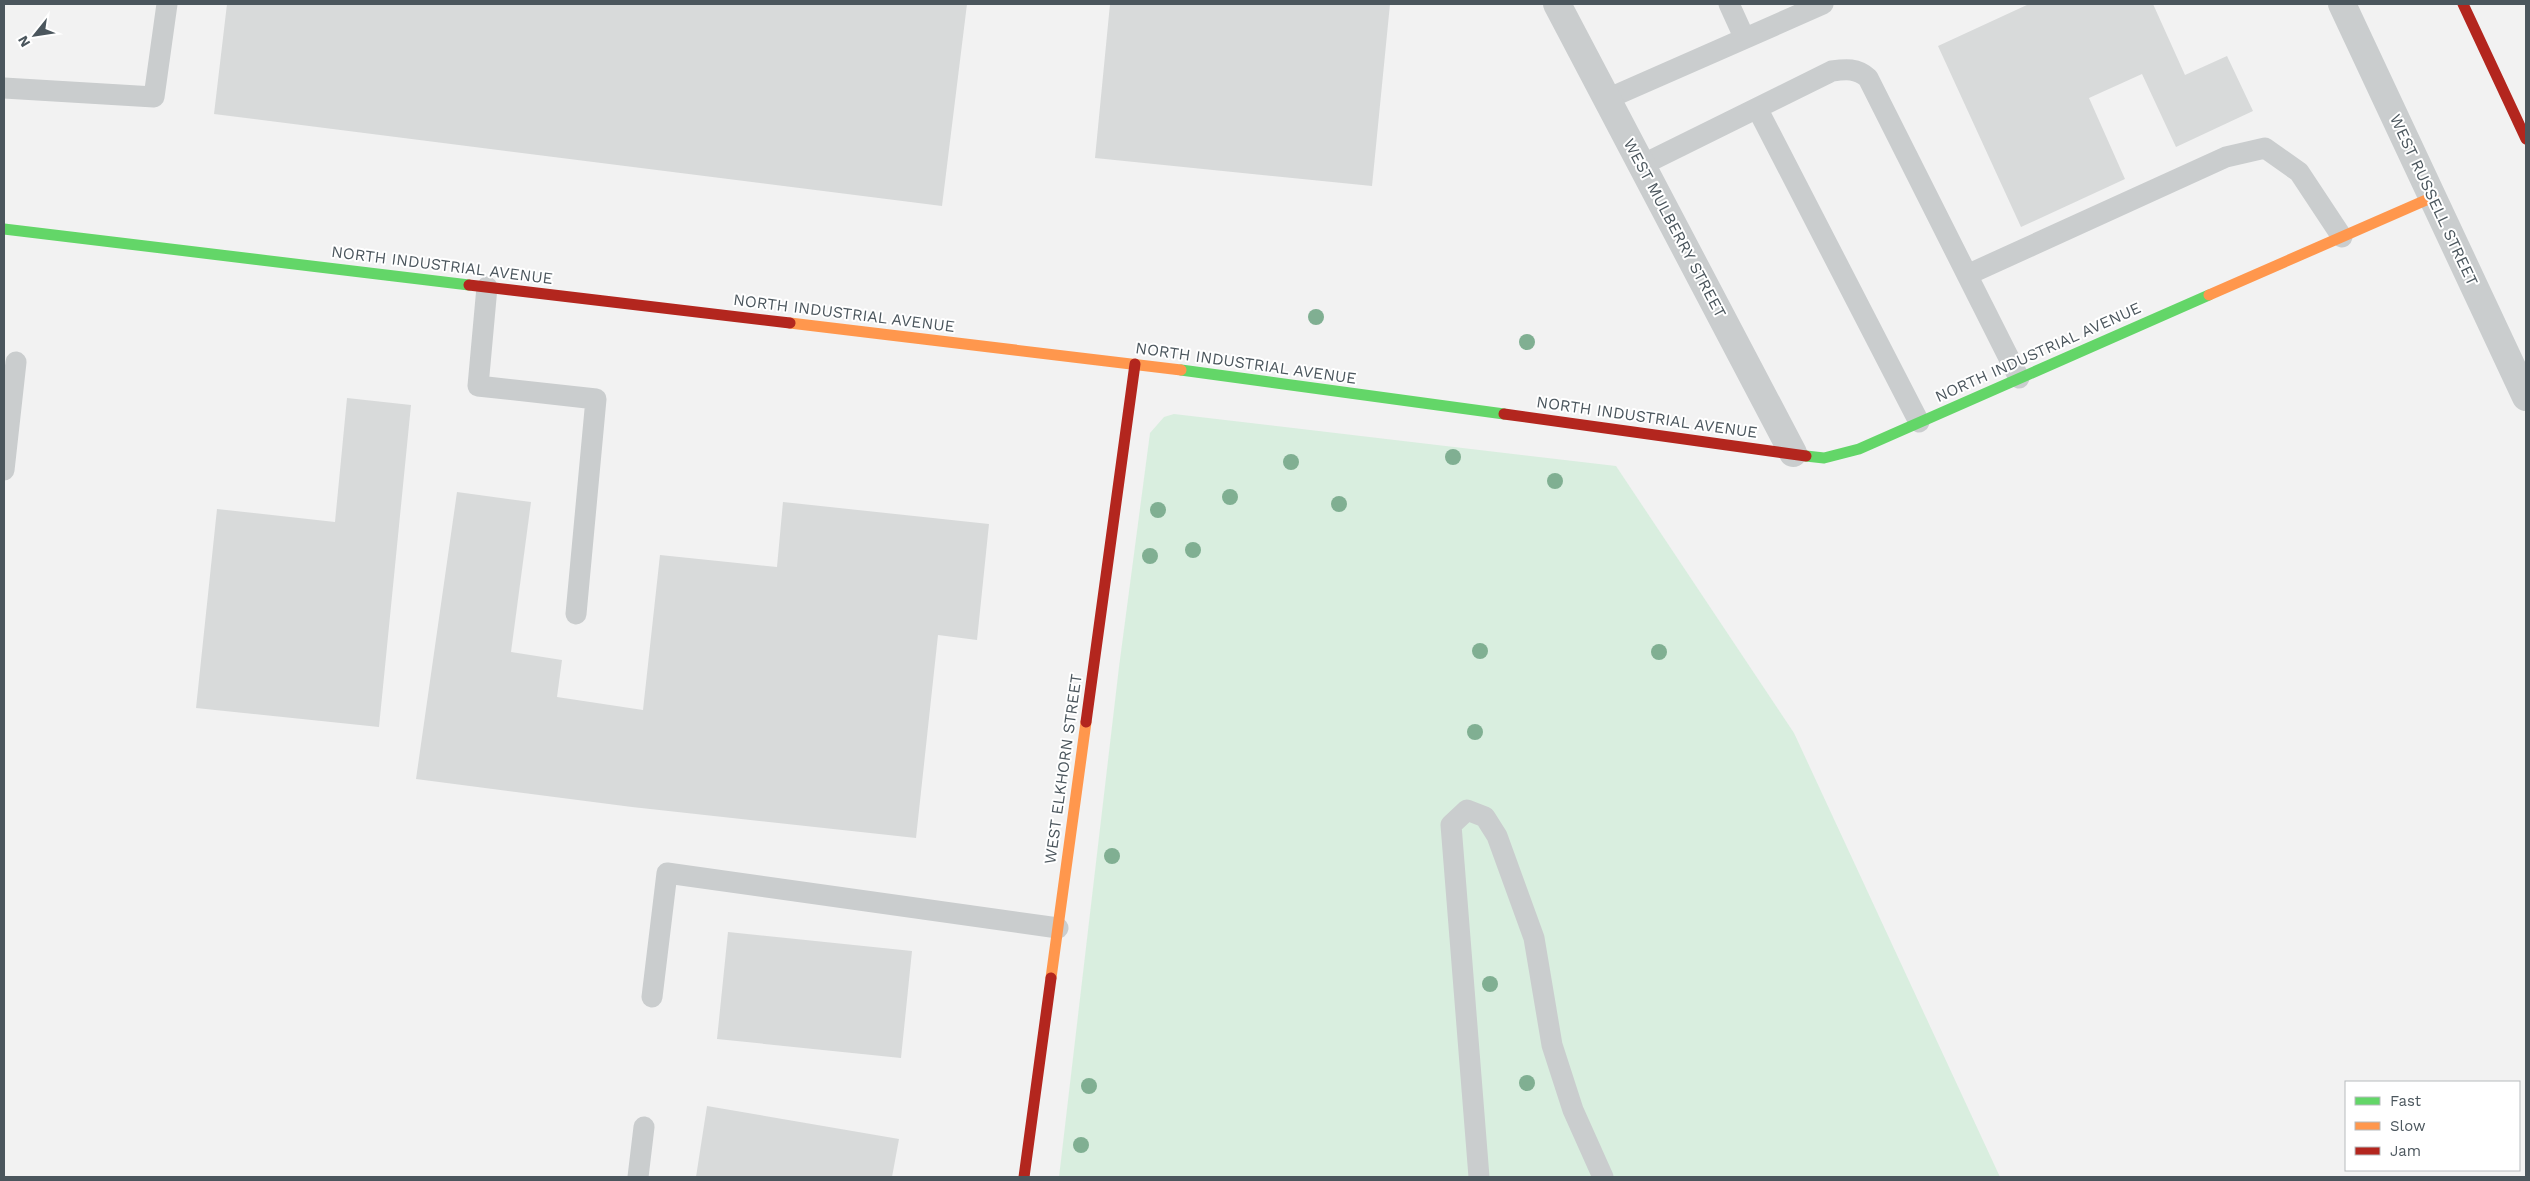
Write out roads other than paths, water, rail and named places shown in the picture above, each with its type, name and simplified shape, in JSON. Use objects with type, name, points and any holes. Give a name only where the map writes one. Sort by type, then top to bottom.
[{"type":"main road","points":[[2463,4],[2526,139]]},
{"type":"main road","name":"NORTH INDUSTRIAL AVENUE","points":[[4,229],[1135,364],[1824,458],[1859,449],[2433,197]]},
{"type":"main road","name":"WEST ELKHORN STREET","points":[[1024,1177],[1135,364]]},
{"type":"street","name":"WEST MULBERRY STREET","points":[[1557,4],[1793,453]]},
{"type":"street","name":"WEST RUSSELL STREET","points":[[2342,4],[2526,397]]},
{"type":"lane","points":[[4,88],[154,97],[167,4]]},
{"type":"lane","points":[[1729,4],[1744,37]]},
{"type":"lane","points":[[1607,99],[1744,37],[1823,4]]},
{"type":"lane","points":[[1642,165],[1832,71],[1849,69],[1861,72],[1868,78],[2019,378]]},
{"type":"lane","points":[[1757,108],[1920,422]]},
{"type":"lane","points":[[1967,275],[2226,157],[2265,148],[2299,172],[2342,237]]},
{"type":"lane","points":[[487,287],[478,386],[596,399],[576,614]]},
{"type":"lane","points":[[4,470],[16,362]]},
{"type":"lane","points":[[1479,1177],[1451,825],[1467,810],[1485,817],[1497,836],[1534,938],[1552,1046],[1572,1110],[1603,1177]]},
{"type":"lane","points":[[652,997],[668,874],[1058,928]]},
{"type":"lane","points":[[638,1177],[644,1127]]}]
